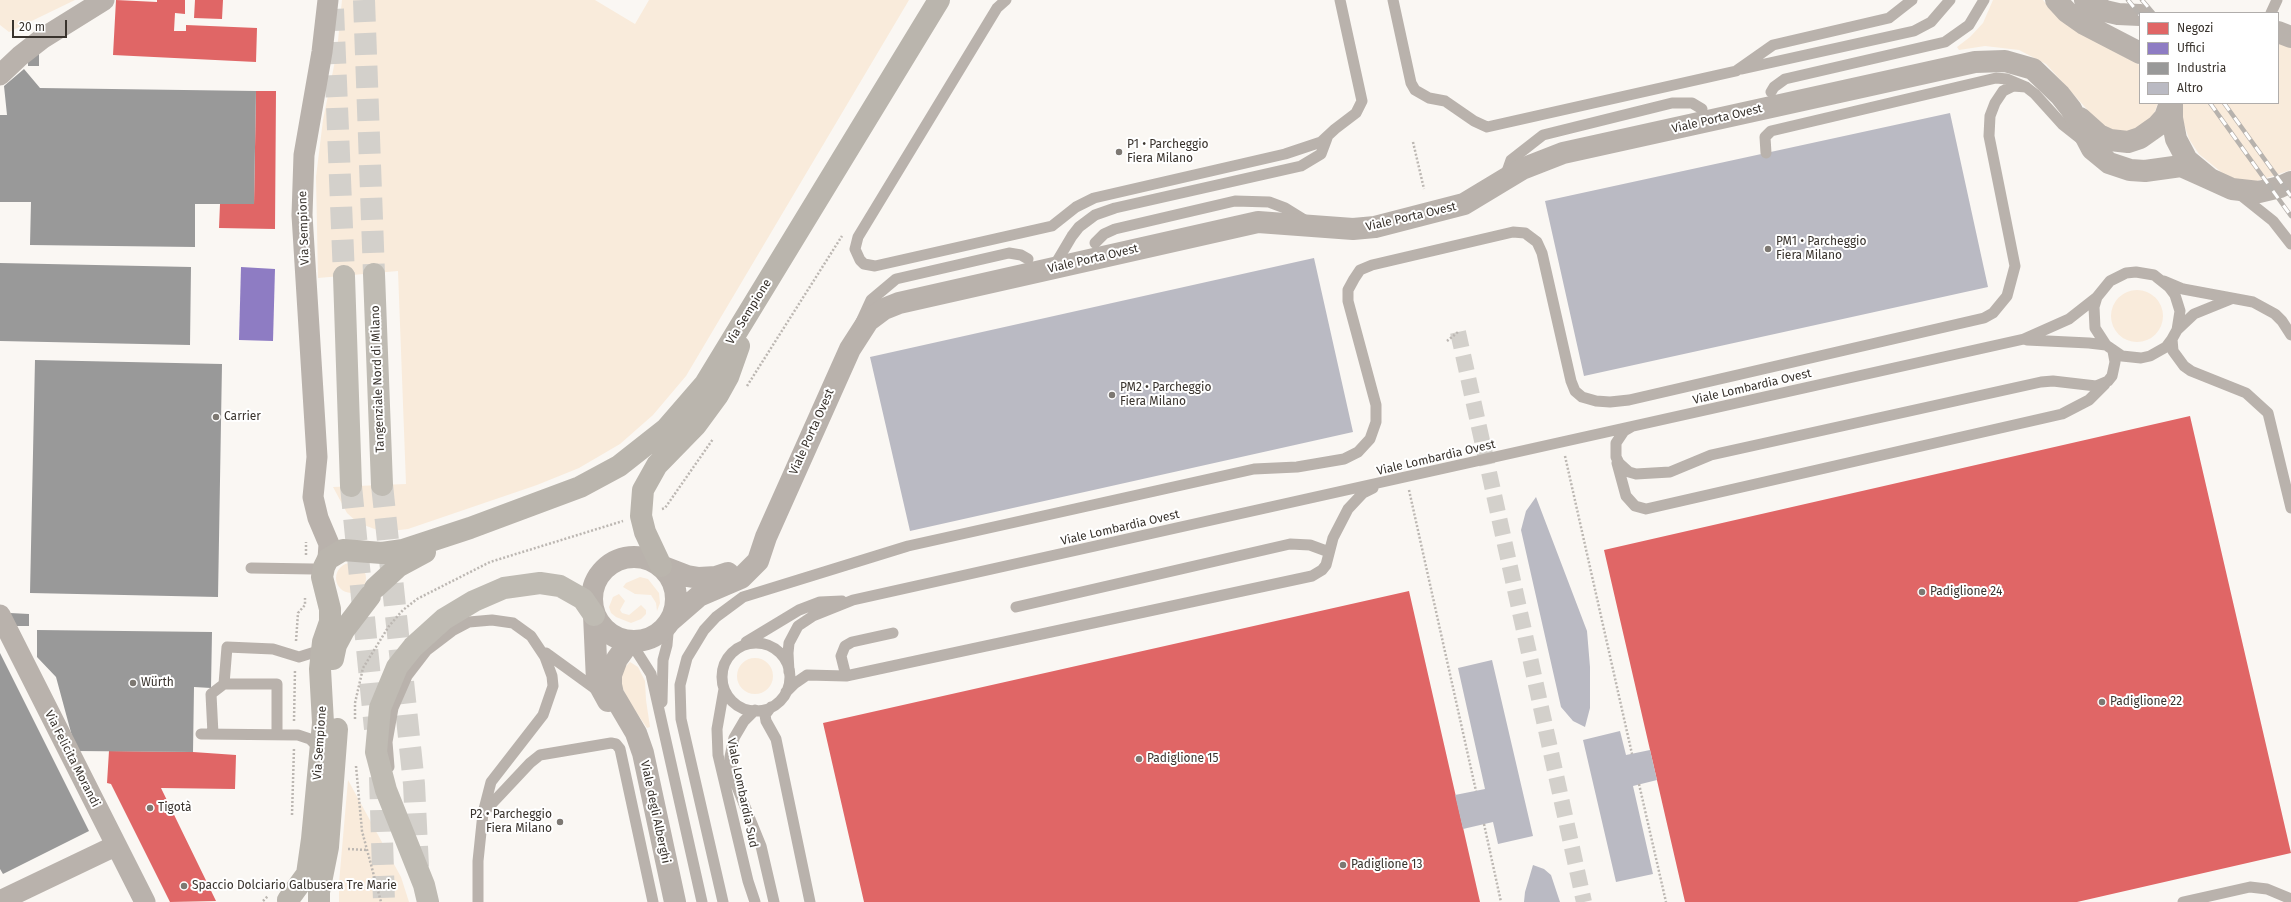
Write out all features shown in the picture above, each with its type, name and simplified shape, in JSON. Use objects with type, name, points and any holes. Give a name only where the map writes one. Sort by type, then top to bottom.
[{"type":"highway","name":"Tangenziale Nord di Milano","points":[[374,274],[382,485]]},
{"type":"highway","points":[[344,276],[351,486]]},
{"type":"highway","points":[[428,902],[424,885],[401,830],[381,774],[376,743],[377,724],[384,694],[397,667],[409,651],[429,631],[460,608],[492,592],[518,585],[540,583],[569,590],[588,604],[594,615]]},
{"type":"main road","name":"Via Sempione","points":[[281,899],[307,874],[323,707],[320,669],[323,642],[330,622],[330,609],[320,570],[343,550],[392,552],[470,528],[580,487],[602,476],[638,453],[666,429],[694,398],[753,307],[939,0]]},
{"type":"main road","points":[[661,566],[645,532],[641,516],[643,490],[657,465],[696,425],[718,395],[728,377],[753,307]]},
{"type":"main road","name":"Via Sempione","points":[[319,902],[319,892],[328,847],[338,725],[333,686],[334,656],[344,630],[373,592],[399,566],[470,528]]},
{"type":"main road","points":[[320,570],[328,595],[344,604],[354,604],[373,592],[378,580],[376,567],[368,556],[358,550]]},
{"type":"street","points":[[2,68],[43,38],[104,0]]},
{"type":"street","name":"Via Sempione","points":[[328,0],[325,31],[304,155],[302,215],[317,457],[331,519],[358,550]]},
{"type":"street","points":[[2056,0],[2067,12],[2084,24],[2139,52]]},
{"type":"street","points":[[2085,0],[2104,11],[2118,14],[2139,14]]},
{"type":"street","points":[[2279,32],[2291,37]]},
{"type":"street","name":"Viale Porta Ovest","points":[[669,622],[699,596],[733,582],[747,574],[758,561],[766,537],[850,349],[868,321],[884,309],[899,303],[1258,222],[1353,229],[1375,227],[1464,204],[1504,179],[1536,162],[1563,154],[1975,62],[2005,60],[2033,70],[2046,81],[2071,109],[2099,135],[2110,140],[2128,142],[2140,138],[2157,126],[2165,117],[2171,104]]},
{"type":"street","points":[[2171,104],[2176,139],[2187,160],[2210,179],[2232,189],[2259,192],[2287,186]]},
{"type":"street","name":"Viale Porta Ovest","points":[[2071,109],[2092,149],[2099,156],[2118,167],[2144,171],[2181,166],[2210,179]]},
{"type":"street","name":"Via Sempione","points":[[317,457],[313,497],[318,518],[330,544],[320,570]]},
{"type":"street","name":"Viale Porta Ovest","points":[[661,566],[687,576],[716,577],[740,566],[766,537]]},
{"type":"street","points":[[628,556],[637,556],[653,561],[661,566],[668,574],[675,591],[675,607],[669,622],[652,637],[630,641],[609,633],[594,615],[591,599],[594,583],[601,572],[612,562],[628,556]]},
{"type":"street","name":"Via Felicita Morandi","points":[[0,615],[115,846],[145,902]]},
{"type":"street","name":"Viale degli Alberghi","points":[[594,615],[597,681],[605,697],[630,723]]},
{"type":"street","name":"Viale degli Alberghi","points":[[630,641],[617,659],[612,675],[611,685],[613,694],[630,723],[642,753],[675,902]]},
{"type":"street","points":[[0,901],[115,846]]},
{"type":"lane","points":[[1006,0],[997,8],[858,237],[856,249],[860,260],[864,264],[875,266],[1052,226],[1076,207],[1094,198],[1302,150],[1327,138]]},
{"type":"lane","points":[[1053,268],[1079,227],[1095,215],[1115,208],[1301,166],[1321,154],[1327,138],[1335,129],[1356,113],[1362,101],[1340,0]]},
{"type":"lane","points":[[1393,0],[1412,84],[1415,90],[1430,98],[1445,101],[1474,121],[1486,126],[1914,31],[1931,22],[1950,0]]},
{"type":"lane","points":[[1736,71],[1773,45],[1889,18],[1912,0]]},
{"type":"lane","points":[[1770,92],[1785,79],[1945,42],[1969,26],[1984,0]]},
{"type":"lane","points":[[2271,12],[2277,0]]},
{"type":"lane","points":[[1766,153],[1765,137],[1771,131],[1776,129],[1996,78],[2007,79],[2026,86],[2063,125],[2092,149]]},
{"type":"lane","points":[[723,902],[682,719],[680,685],[687,658],[695,644],[716,617],[737,602],[762,590],[908,546],[1254,469],[1304,466],[1344,459],[1358,452],[1370,439],[1376,422],[1376,405],[1348,301],[1348,290],[1360,270],[1372,265],[1513,232],[1525,233],[1536,242],[1542,253],[1571,381],[1575,392],[1582,397],[1596,401],[1610,402],[1629,400],[1984,318],[1993,313],[2007,296],[2015,266],[1988,136],[1990,116],[1995,103],[2003,91],[2013,86],[2026,86]]},
{"type":"lane","points":[[1504,179],[1511,160],[1543,135],[1672,103],[1692,103],[1702,109]]},
{"type":"lane","points":[[2232,189],[2273,221],[2291,244]]},
{"type":"lane","points":[[1095,243],[1104,234],[1115,229],[1235,201],[1269,202],[1285,208],[1311,225]]},
{"type":"lane","points":[[850,349],[871,300],[896,279],[1010,253],[1021,255],[1028,259]]},
{"type":"lane","points":[[1633,426],[1624,431],[1616,443],[1616,457],[1626,496],[1635,506],[1646,508],[2062,414],[2088,400],[2112,376],[2115,362],[2110,348],[2095,328],[2094,307],[2097,297],[2110,281],[2126,273],[2145,273],[2183,289],[2244,300],[2264,307],[2282,321],[2291,335]]},
{"type":"lane","points":[[2162,281],[2175,295],[2178,303],[2180,311],[2173,352],[2184,366],[2197,375],[2246,393],[2268,413],[2291,508]]},
{"type":"lane","name":"Viale Lombardia Ovest","points":[[737,648],[799,610],[820,602],[853,600],[1406,478],[1562,441],[2024,339],[2069,319],[2097,297]]},
{"type":"lane","points":[[2110,348],[2122,356],[2141,358],[2158,352],[2194,314],[2233,299]]},
{"type":"lane","name":"Viale Lombardia Ovest","points":[[2024,339],[2089,342],[2110,348]]},
{"type":"lane","points":[[1616,457],[1619,463],[1629,472],[1648,475],[1670,472],[1711,455],[2041,382],[2053,381],[2088,387],[2096,386],[2108,381]]},
{"type":"lane","points":[[810,902],[776,739],[766,721],[765,716],[771,707],[794,684],[807,676],[846,676],[1312,576],[1322,570],[1326,565],[1333,538],[1348,509],[1363,493],[1382,483]]},
{"type":"lane","points":[[1016,607],[1290,544],[1310,545],[1329,552]]},
{"type":"lane","points":[[251,568],[320,570]]},
{"type":"lane","name":"Viale Lombardia Ovest","points":[[789,672],[788,653],[790,643],[798,626],[814,616],[853,600]]},
{"type":"lane","points":[[401,830],[388,760],[387,742],[393,708],[407,676],[427,650],[452,630],[469,622],[480,620],[503,620],[513,623],[531,636],[545,657],[552,676],[553,686],[548,706],[526,739],[491,782],[483,813],[478,861],[478,902]]},
{"type":"lane","points":[[661,721],[663,660],[667,645],[669,622]]},
{"type":"lane","points":[[846,676],[841,656],[845,646],[852,642],[893,633]]},
{"type":"lane","points":[[630,641],[647,665],[651,674],[702,902]]},
{"type":"lane","points":[[224,684],[226,647],[273,649],[295,656],[308,656],[315,652],[323,642]]},
{"type":"lane","points":[[771,707],[762,711],[745,709],[736,704],[724,689],[722,677],[723,666],[729,656],[737,648],[758,642],[767,644],[780,653],[789,672],[790,682],[786,692]]},
{"type":"lane","points":[[538,646],[557,663],[587,682],[605,697]]},
{"type":"lane","points":[[213,734],[211,694],[224,684],[277,684],[277,734]]},
{"type":"lane","name":"Viale Lombardia Sud","points":[[724,689],[717,729],[717,743],[754,902]]},
{"type":"lane","name":"Viale Lombardia Sud","points":[[755,710],[744,721],[734,738],[731,762],[733,776],[761,846],[774,902]]},
{"type":"lane","points":[[201,734],[294,734],[310,740],[320,749]]},
{"type":"lane","points":[[483,813],[530,763],[540,755],[611,743],[616,744],[620,749],[654,902]]},
{"type":"lane","points":[[2183,902],[2250,887],[2267,889],[2291,899]]},
{"type":"path","points":[[1413,142],[1424,190]]},
{"type":"path","points":[[1447,341],[1458,332]]},
{"type":"path","points":[[1562,441],[1632,754]]},
{"type":"path","points":[[1406,478],[1476,791]]},
{"type":"path","points":[[292,821],[295,656],[298,613],[305,605],[320,570],[306,539]]},
{"type":"path","points":[[1639,784],[1666,902]]},
{"type":"path","points":[[1484,824],[1501,902]]},
{"type":"shaded area","points":[[0,0],[75,0],[9,32],[0,25]]},
{"type":"shaded area","points":[[342,0],[595,0],[635,24],[649,0],[909,0],[686,376],[653,415],[620,444],[579,468],[537,485],[408,529],[383,532],[358,523],[347,513],[333,487],[406,484],[398,271],[318,278],[316,177],[323,120],[337,51]]},
{"type":"shaded area","points":[[1993,0],[2043,0],[2051,10],[2087,37],[2139,64],[2139,104],[2158,104],[2151,122],[2126,134],[2102,126],[2046,64],[2019,50],[1985,46],[1959,50],[1957,47],[1970,37],[1983,23]]},
{"type":"shaded area","points":[[2279,43],[2291,48],[2291,170],[2257,181],[2241,181],[2226,176],[2199,154],[2189,139],[2183,121],[2183,104],[2279,104]]},
{"type":"shaded area","points":[[2132,290],[2142,290],[2156,297],[2163,311],[2163,321],[2156,335],[2142,342],[2132,342],[2122,338],[2115,331],[2111,321],[2111,311],[2115,301],[2122,294]]},
{"type":"shaded area","points":[[351,563],[357,564],[365,572],[365,584],[357,592],[351,593],[345,592],[337,584],[336,578],[337,572],[345,564]]},
{"type":"shaded area","points":[[640,577],[648,579],[659,593],[660,603],[657,611],[656,603],[651,595],[635,594],[623,587],[626,583]]},
{"type":"shaded area","points":[[619,594],[625,601],[620,610],[622,613],[629,615],[641,605],[646,610],[646,614],[641,619],[631,623],[616,617],[611,613],[609,607],[613,597]]},
{"type":"shaded area","points":[[759,658],[768,663],[772,669],[772,683],[768,689],[759,694],[751,694],[742,689],[738,683],[737,672],[742,663],[748,659]]},
{"type":"shaded area","points":[[630,662],[638,667],[645,681],[650,727],[647,728],[628,700],[620,682],[624,668]]},
{"type":"shaded area","points":[[348,780],[401,877],[409,902],[339,902],[339,883]]},
{"type":"building: Negozi","points":[[116,0],[157,2],[157,0],[185,0],[185,14],[175,13],[174,31],[186,31],[186,25],[257,28],[256,62],[113,55]]},
{"type":"building: Negozi","points":[[195,0],[223,0],[222,19],[194,18]]},
{"type":"building: Negozi","points":[[256,91],[276,91],[275,229],[219,228],[220,204],[254,204]]},
{"type":"building: Negozi","points":[[2190,416],[2291,853],[2077,902],[1685,902],[1604,550]]},
{"type":"building: Negozi","name":"Padiglione 15","points":[[1409,591],[1480,902],[864,902],[823,723]]},
{"type":"building: Negozi","points":[[109,751],[193,752],[236,755],[235,789],[161,788],[216,901],[170,902],[111,784],[107,783]]},
{"type":"building: Uffici","points":[[241,267],[275,269],[273,341],[239,340]]},
{"type":"building: Industria","points":[[39,49],[39,66],[28,66],[28,56]]},
{"type":"building: Industria","points":[[24,69],[40,88],[256,91],[254,204],[195,204],[195,247],[30,245],[31,202],[0,202],[0,115],[7,115],[4,86]]},
{"type":"building: Industria","points":[[0,263],[191,267],[190,345],[0,341]]},
{"type":"building: Industria","points":[[35,360],[222,364],[218,597],[30,593]]},
{"type":"building: Industria","points":[[10,613],[29,614],[29,626],[16,626]]},
{"type":"building: Industria","points":[[37,630],[212,632],[211,688],[194,687],[193,752],[76,751],[56,677],[37,657]]},
{"type":"building: Industria","points":[[0,653],[89,831],[3,874],[0,869]]},
{"type":"building: Altro","name":"PM1 • Parcheggio Fiera Milano","points":[[1950,113],[1988,287],[1584,376],[1545,201]]},
{"type":"building: Altro","name":"PM2 • Parcheggio Fiera Milano","points":[[1314,258],[1353,432],[910,531],[870,357]]},
{"type":"building: Altro","points":[[1536,497],[1587,631],[1590,667],[1590,708],[1585,727],[1573,721],[1561,707],[1521,530],[1526,511]]},
{"type":"building: Altro","points":[[1492,660],[1533,836],[1498,844],[1493,822],[1463,829],[1455,795],[1485,789],[1458,668]]},
{"type":"building: Altro","points":[[1620,731],[1626,755],[1650,750],[1657,780],[1633,786],[1653,874],[1616,882],[1583,740]]},
{"type":"building: Altro","points":[[1533,865],[1544,869],[1551,875],[1560,902],[1524,902],[1525,892]]},
{"type":"tunnel","points":[[364,0],[374,274]]},
{"type":"tunnel","points":[[333,9],[344,276]]},
{"type":"tunnel","points":[[1458,332],[1584,902]]},
{"type":"tunnel","points":[[382,485],[414,784],[418,867]]},
{"type":"tunnel","points":[[351,486],[375,729]]},
{"type":"tunnel","points":[[380,777],[384,902]]},
{"type":"railway","points":[[2128,0],[2139,14]]},
{"type":"railway","points":[[2142,0],[2152,12]]},
{"type":"railway","points":[[2211,104],[2291,216]]},
{"type":"railway","points":[[2225,104],[2291,196]]},
{"type":"place","name":"P1 • Parcheggio Fiera Milano","points":[[1119,152]]},
{"type":"place","name":"PM1 • Parcheggio Fiera Milano","points":[[1768,249]]},
{"type":"place","name":"PM2 • Parcheggio Fiera Milano","points":[[1112,395]]},
{"type":"place","name":"Carrier","points":[[216,417]]},
{"type":"place","name":"Padiglione 24","points":[[1922,592]]},
{"type":"place","name":"Würth","points":[[133,683]]},
{"type":"place","name":"Padiglione 22","points":[[2102,702]]},
{"type":"place","name":"Padiglione 15","points":[[1139,759]]},
{"type":"place","name":"Tigotà","points":[[150,808]]},
{"type":"place","name":"P2 • Parcheggio Fiera Milano","points":[[560,822]]},
{"type":"place","name":"Padiglione 13","points":[[1343,865]]},
{"type":"place","name":"Spaccio Dolciario Galbusera Tre Marie","points":[[184,886]]}]
